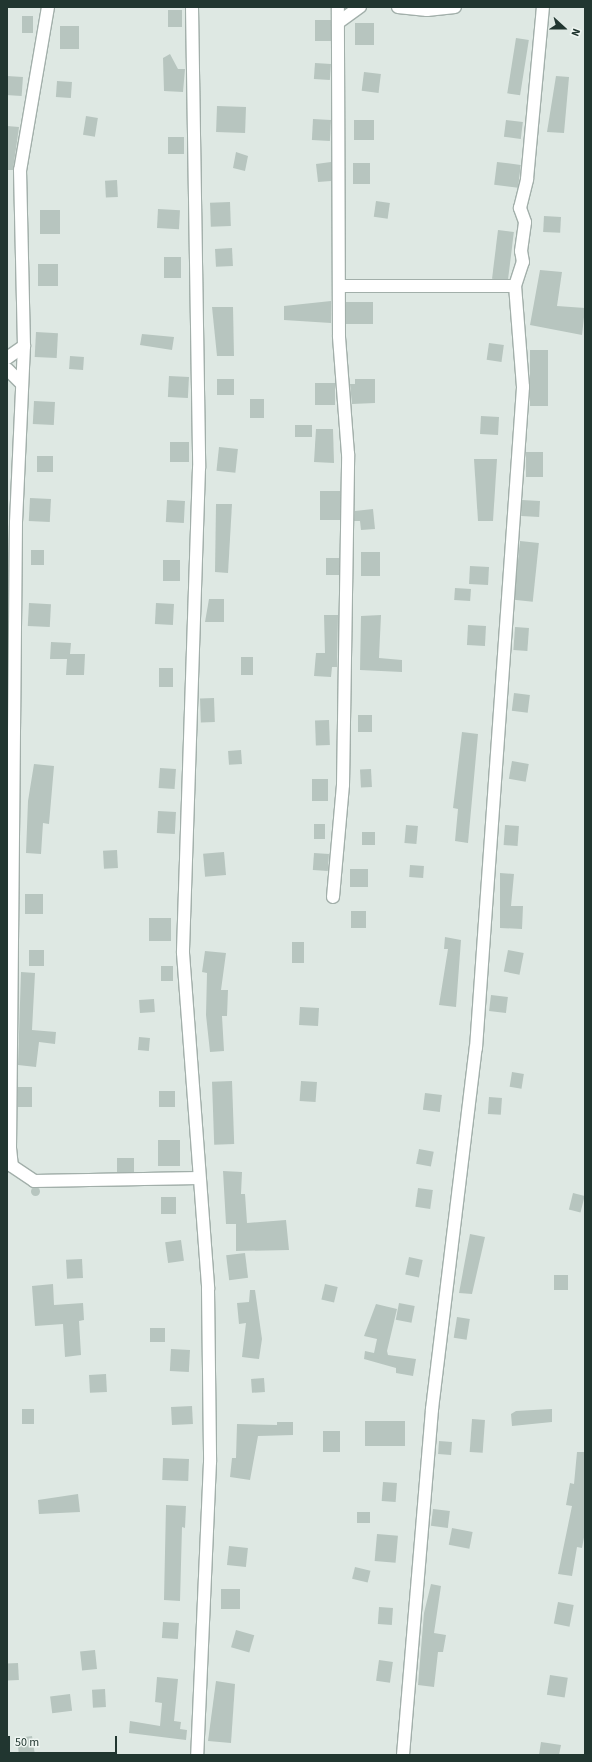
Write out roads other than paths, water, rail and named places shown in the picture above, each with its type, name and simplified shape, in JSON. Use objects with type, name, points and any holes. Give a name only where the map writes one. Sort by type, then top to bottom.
[{"type":"street","points":[[48,7],[20,170],[24,346],[16,523],[10,1148],[12,1166],[34,1181],[199,1178]]},
{"type":"street","points":[[192,7],[199,468],[183,953],[208,1289],[210,1462],[197,1755]]},
{"type":"street","points":[[333,898],[343,785],[348,454],[339,336],[338,7]]},
{"type":"street","points":[[339,22],[360,7]]},
{"type":"street","points":[[398,7],[427,10],[455,7]]},
{"type":"street","points":[[403,1755],[432,1409],[476,1048],[523,387],[515,286],[524,262],[521,251],[525,222],[520,208],[527,179],[543,7]]},
{"type":"street","points":[[339,286],[515,286]]},
{"type":"street","points":[[7,358],[24,346]]},
{"type":"street","points":[[7,369],[22,384]]}]
